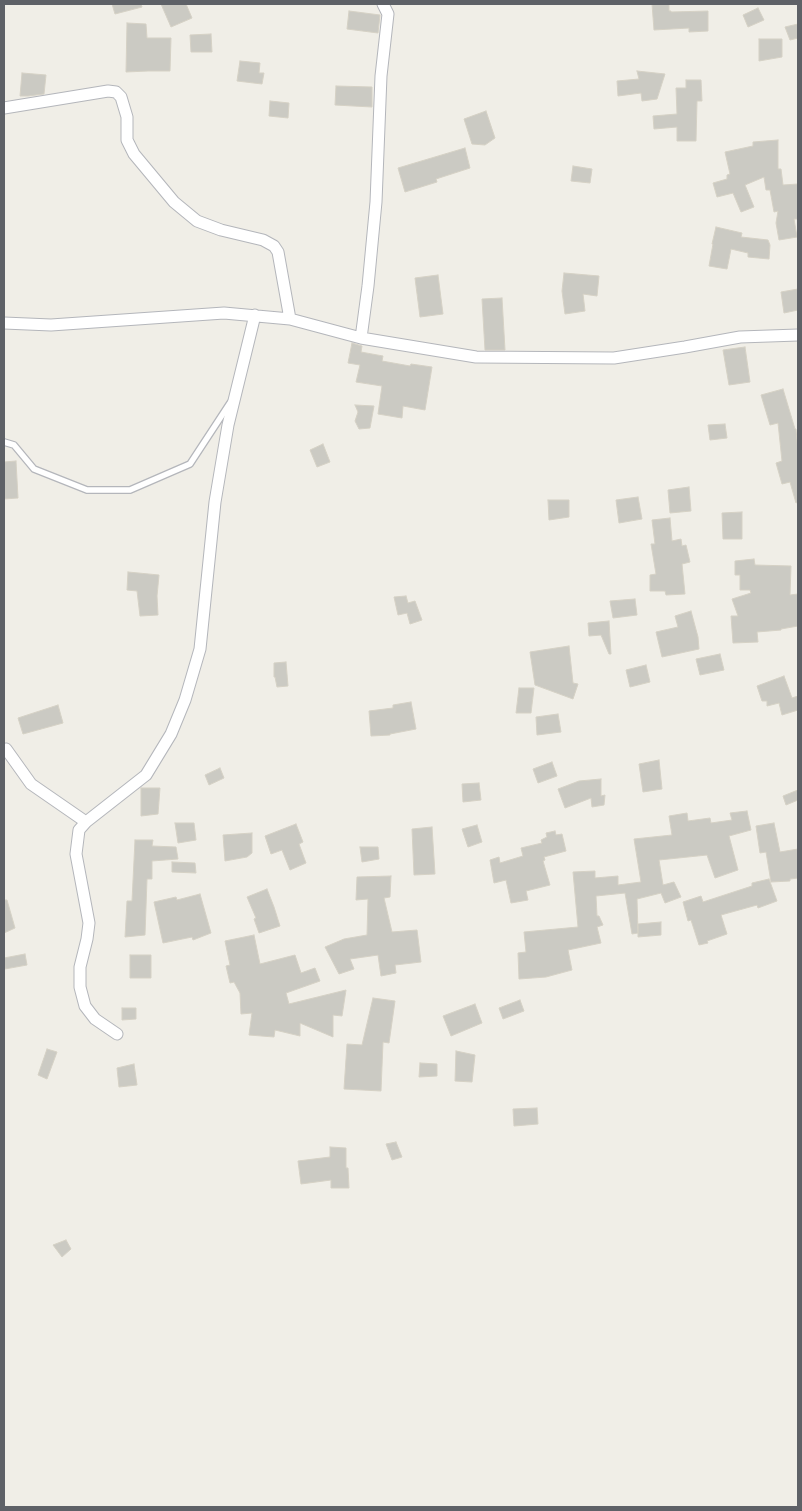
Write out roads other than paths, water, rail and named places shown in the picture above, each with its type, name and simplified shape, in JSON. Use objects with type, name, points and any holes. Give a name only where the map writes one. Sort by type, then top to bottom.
[{"type":"street","points":[[361,338],[376,202],[381,76],[388,14],[383,4]]},
{"type":"street","points":[[4,108],[108,91],[116,92],[121,97],[127,117],[127,140],[134,154],[174,202],[197,221],[220,230],[263,240],[274,246],[278,252],[290,319]]},
{"type":"street","points":[[4,323],[51,325],[224,313],[255,315],[290,319],[361,338],[476,357],[614,358],[740,337],[798,334]]},
{"type":"street","points":[[117,1034],[95,1019],[90,1013],[85,1006],[80,987],[80,967],[89,923],[76,854],[79,830],[86,822],[146,776],[171,734],[185,700],[200,649],[215,502],[228,425],[255,315]]},
{"type":"street","points":[[6,750],[31,784],[86,822]]},
{"type":"lane","points":[[4,442],[14,445],[34,469],[87,490],[130,490],[190,464],[235,395]]}]
